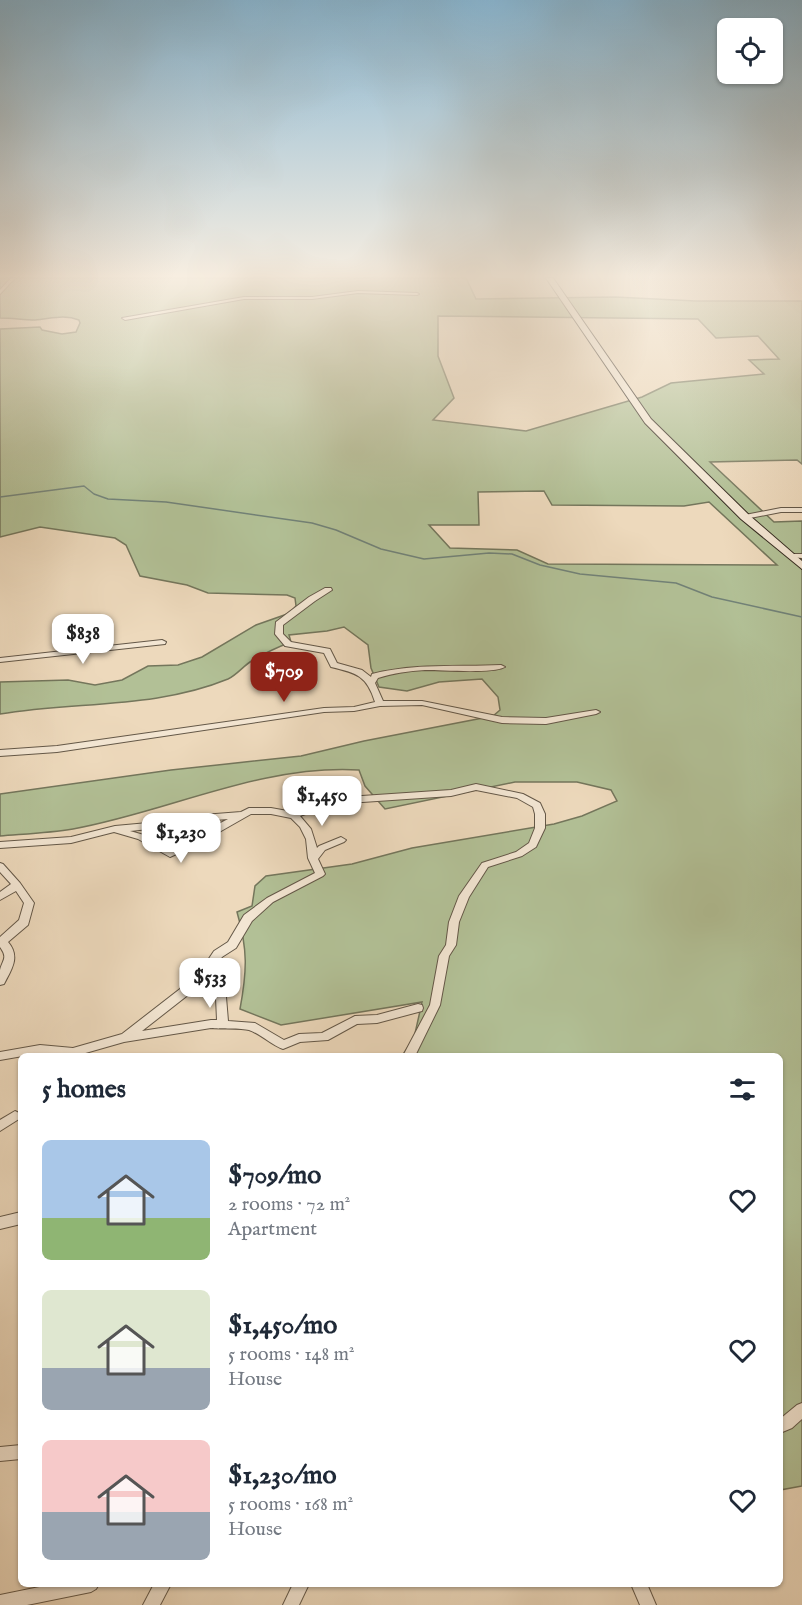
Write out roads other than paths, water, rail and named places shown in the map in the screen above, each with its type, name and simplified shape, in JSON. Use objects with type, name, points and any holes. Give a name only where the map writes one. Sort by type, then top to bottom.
[{"type":"main road","points":[[601,353],[648,421],[745,517],[802,566]]},
{"type":"street","points":[[745,517],[781,510],[802,510]]},
{"type":"street","points":[[791,556],[802,556]]},
{"type":"street","points":[[328,590],[279,624],[279,634],[288,644],[327,651],[334,666],[361,671],[371,683],[380,704]]},
{"type":"street","points":[[0,660],[162,642]]},
{"type":"street","points":[[371,683],[375,676],[392,670],[415,667],[501,667]]},
{"type":"street","points":[[0,753],[57,749],[380,704],[422,703],[501,720],[546,721],[596,712]]},
{"type":"street","points":[[294,815],[332,801],[451,793],[476,787],[520,796],[537,805],[540,814],[540,828],[533,845],[519,854],[485,865],[464,896],[454,922],[450,945],[444,956],[435,1005],[411,1053]]},
{"type":"street","points":[[115,830],[141,837],[170,854],[197,842],[249,811],[272,811],[294,815],[306,825],[310,834],[313,858],[320,874],[270,900],[248,918],[232,945],[218,954],[202,978],[124,1038]]},
{"type":"street","points":[[0,845],[71,840],[115,830],[159,825],[177,819],[243,815]]},
{"type":"street","points":[[313,858],[322,848],[341,840]]},
{"type":"street","points":[[0,866],[29,903],[24,922],[1,942],[7,947],[10,961],[0,981]]},
{"type":"street","points":[[0,897],[17,885]]},
{"type":"street","points":[[202,978],[221,997],[223,1026]]},
{"type":"street","points":[[76,1053],[124,1038],[211,1024],[251,1026],[284,1050],[299,1038],[324,1037],[355,1020],[377,1019],[418,1008]]},
{"type":"street","points":[[0,1056],[40,1049],[66,1053]]},
{"type":"street","points":[[0,1126],[15,1116]]},
{"type":"street","points":[[0,1223],[18,1219]]},
{"type":"street","points":[[783,1425],[802,1410]]},
{"type":"street","points":[[0,1454],[18,1452]]},
{"type":"street","points":[[0,1603],[77,1587]]},
{"type":"street","points":[[151,1605],[161,1587]]},
{"type":"street","points":[[291,1605],[300,1587]]},
{"type":"street","points":[[640,1587],[648,1605]]},
{"type":"waterway","points":[[0,497],[84,486],[94,494],[108,499],[166,502],[312,523],[336,530],[381,549],[424,559],[489,553],[512,554],[540,565],[580,574],[676,583],[712,597],[802,617]]}]
